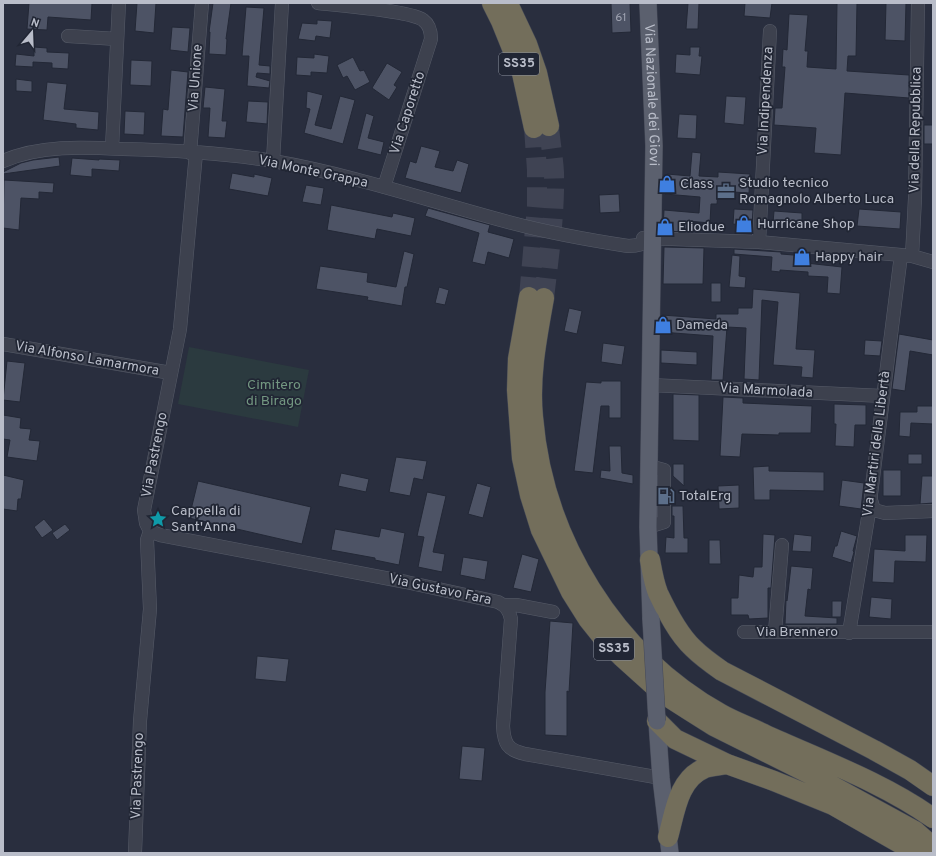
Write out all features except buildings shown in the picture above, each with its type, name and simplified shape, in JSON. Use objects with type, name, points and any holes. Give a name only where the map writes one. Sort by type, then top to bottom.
[{"type":"highway","name":"SS35","points":[[492,3],[504,26],[542,127],[537,73],[527,44],[507,3]]},
{"type":"highway","name":"SS35","points":[[933,818],[890,792],[854,774],[722,715],[677,684],[645,657],[623,633],[604,608],[579,570],[560,530],[547,493],[538,456],[532,415],[537,297],[518,359],[517,390],[522,458],[530,494],[541,530],[571,592],[588,619],[604,639],[622,657],[662,693],[686,709],[714,726],[816,777],[915,831],[933,847]]},
{"type":"highway","points":[[650,560],[658,592],[670,617],[680,633],[692,647],[707,660],[722,671],[910,770],[933,786]]},
{"type":"highway","points":[[657,721],[676,739],[727,764],[833,805],[917,853]]},
{"type":"highway","points":[[669,845],[680,792],[692,776],[706,768],[727,764]]},
{"type":"main road","name":"Via Nazionale dei Giovi","points":[[648,3],[654,146],[648,527],[651,619],[657,721]]},
{"type":"main road","points":[[657,721],[661,778],[669,845]]},
{"type":"street","points":[[112,148],[119,3]]},
{"type":"street","name":"Via Unione","points":[[193,153],[202,3]]},
{"type":"street","points":[[273,161],[282,3]]},
{"type":"street","name":"Via Caporetto","points":[[318,3],[417,17],[425,21],[430,29],[431,39],[384,187]]},
{"type":"street","name":"Via della Repubblica","points":[[907,255],[915,198],[918,3]]},
{"type":"street","name":"Via Indipendenza","points":[[759,242],[770,31]]},
{"type":"street","points":[[68,36],[117,39]]},
{"type":"street","name":"Via Monte Grappa","points":[[3,161],[41,150],[112,148],[193,153],[273,161],[384,187],[512,223],[564,235],[619,244],[634,239],[652,238],[759,242],[907,255],[933,262]]},
{"type":"street","name":"Via Pastrengo","points":[[135,853],[140,720],[150,609],[147,540],[150,531],[146,523],[144,510],[180,329],[193,153]]},
{"type":"street","name":"Via Martiri della Libertà","points":[[849,633],[871,500],[883,396],[907,255]]},
{"type":"street","name":"Via Alfonso Lamarmora","points":[[3,344],[171,373]]},
{"type":"street","name":"Via Marmolada","points":[[650,385],[883,396]]},
{"type":"street","points":[[871,500],[874,510],[885,513],[933,511]]},
{"type":"street","name":"Via Gustavo Fara","points":[[150,531],[160,535],[488,599],[504,605],[509,611],[511,619],[503,726],[504,738],[509,747],[516,752],[525,754],[661,778]]},
{"type":"street","points":[[775,632],[782,545]]},
{"type":"street","points":[[504,605],[516,605],[553,612]]},
{"type":"street","name":"Via Brennero","points":[[744,632],[933,632]]},
{"type":"green space","name":"Cimitero di Birago","points":[[189,347],[309,370],[298,427],[178,404]]},
{"type":"tunnel","points":[[544,298],[554,204],[554,166],[549,126]]},
{"type":"tunnel","points":[[529,297],[537,206],[537,170],[534,128]]},
{"type":"place","name":"Class","points":[[667,184]]},
{"type":"place","name":"Studio tecnico Romagnolo Alberto Luca","points":[[726,191]]},
{"type":"place","name":"Hurricane Shop","points":[[744,224]]},
{"type":"place","name":"Eliodue","points":[[665,227]]},
{"type":"place","name":"Happy hair","points":[[802,257]]},
{"type":"place","name":"Dameda","points":[[663,325]]},
{"type":"place","name":"TotalErg","points":[[666,496]]},
{"type":"place","name":"Cappella di Sant'Anna","points":[[158,519]]}]
